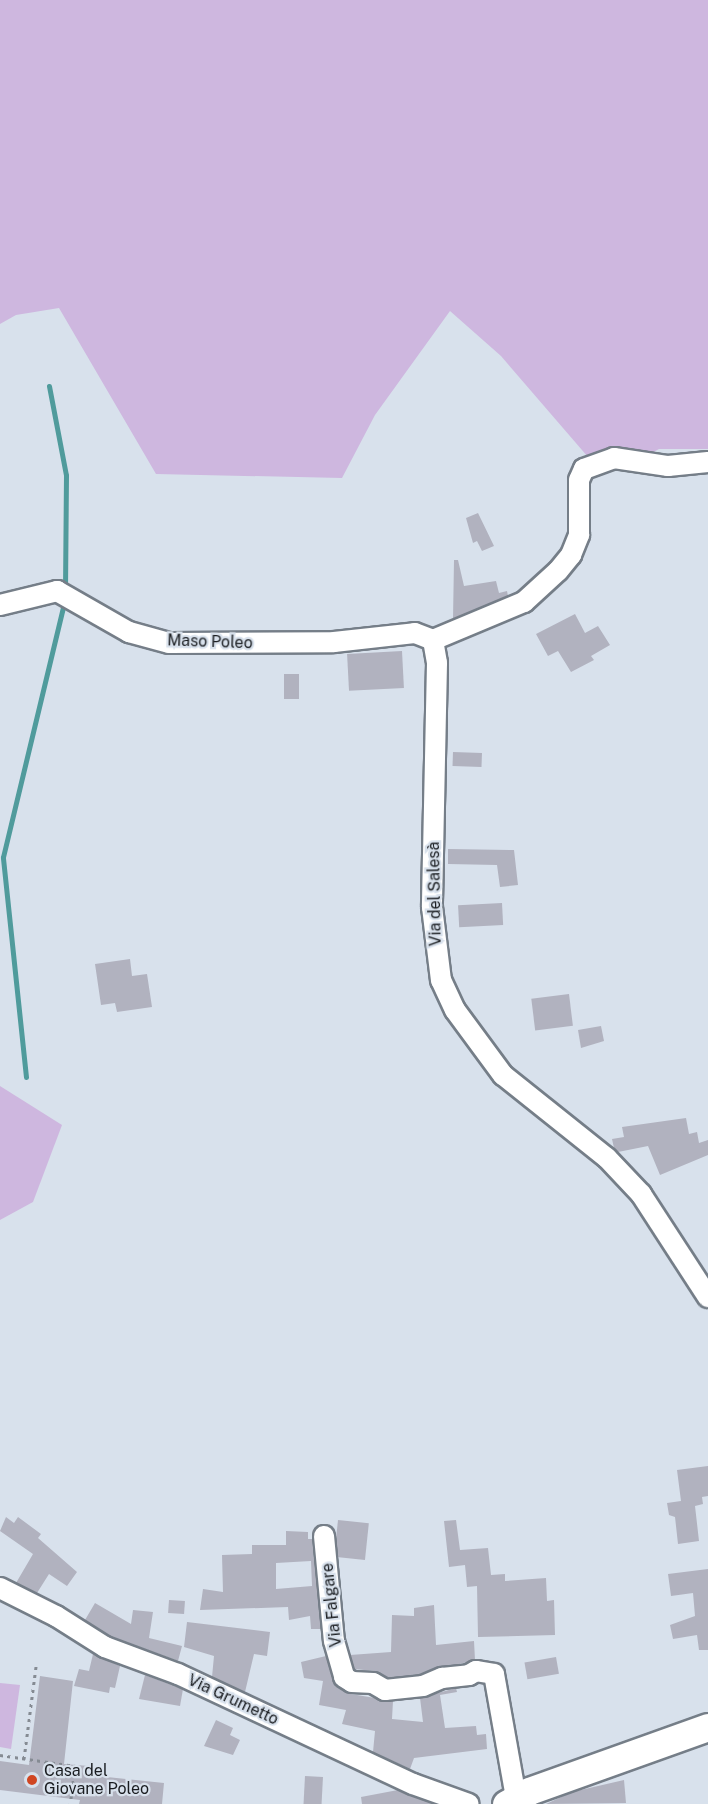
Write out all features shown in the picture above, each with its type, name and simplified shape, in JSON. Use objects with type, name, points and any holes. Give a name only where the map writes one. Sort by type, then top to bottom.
[{"type":"street","points":[[433,640],[524,602],[558,571],[571,555],[579,535],[579,480],[584,469],[614,458],[668,466],[708,462]]},
{"type":"street","name":"Maso Poleo","points":[[0,604],[48,590],[67,595],[129,632],[169,643],[334,642],[416,633],[433,640]]},
{"type":"street","name":"Via del Salesà","points":[[433,640],[437,663],[432,907],[441,980],[455,1010],[503,1075],[607,1158],[640,1194],[708,1297]]},
{"type":"street","name":"Via Falgare","points":[[324,1536],[334,1641],[344,1677],[352,1682],[374,1683],[385,1690],[423,1686],[442,1677],[469,1675],[476,1671],[494,1674],[511,1801],[708,1727]]},
{"type":"street","name":"Via Grumetto","points":[[0,1588],[56,1616],[105,1647],[178,1674],[413,1784],[469,1804]]},
{"type":"path","points":[[24,1759],[36,1666]]},
{"type":"path","points":[[0,1755],[75,1766],[70,1804]]},
{"type":"shaded area","points":[[0,0],[708,0],[708,449],[659,449],[631,464],[588,457],[501,356],[450,311],[375,415],[342,478],[156,474],[59,308],[16,315],[0,324]]},
{"type":"shaded area","points":[[0,1086],[62,1125],[33,1202],[0,1220]]},
{"type":"shaded area","points":[[0,1683],[20,1685],[11,1749],[0,1747]]},
{"type":"building","points":[[478,513],[494,546],[482,551],[477,541],[473,543],[466,518]]},
{"type":"building","points":[[454,560],[458,560],[464,586],[496,581],[499,593],[507,591],[508,596],[453,619]]},
{"type":"building","points":[[575,614],[585,633],[598,626],[610,645],[591,656],[594,660],[571,672],[558,651],[548,656],[536,634]]},
{"type":"building","points":[[402,651],[404,688],[349,691],[347,654]]},
{"type":"building","points":[[284,674],[299,674],[299,699],[284,699]]},
{"type":"building","points":[[453,752],[482,753],[481,767],[453,766]]},
{"type":"building","points":[[448,849],[514,850],[518,885],[500,887],[497,865],[448,864]]},
{"type":"building","points":[[502,903],[503,925],[459,927],[458,905]]},
{"type":"building","points":[[130,959],[132,976],[147,974],[152,1007],[117,1012],[115,1003],[101,1005],[95,964]]},
{"type":"building","points":[[569,994],[573,1026],[535,1030],[531,999]]},
{"type":"building","points":[[601,1026],[604,1041],[581,1048],[578,1030]]},
{"type":"building","points":[[686,1118],[689,1134],[697,1132],[699,1143],[708,1140],[708,1155],[660,1175],[648,1146],[618,1152],[614,1148],[612,1139],[624,1137],[622,1127]]},
{"type":"building","points":[[708,1466],[708,1496],[702,1497],[703,1504],[695,1506],[699,1541],[678,1544],[675,1517],[669,1515],[667,1503],[681,1501],[677,1470]]},
{"type":"building","points":[[6,1517],[14,1523],[18,1517],[41,1534],[38,1538],[77,1572],[67,1586],[49,1574],[37,1593],[16,1583],[33,1554],[0,1531]]},
{"type":"building","points":[[338,1520],[369,1523],[365,1560],[334,1557]]},
{"type":"building","points":[[456,1520],[460,1550],[488,1548],[491,1575],[505,1574],[505,1581],[546,1578],[547,1601],[554,1600],[555,1635],[478,1637],[477,1586],[467,1587],[465,1565],[449,1567],[444,1521]]},
{"type":"building","points":[[286,1531],[308,1532],[308,1539],[312,1539],[321,1629],[311,1629],[310,1616],[289,1620],[288,1607],[200,1610],[203,1589],[223,1592],[222,1555],[252,1554],[252,1545],[286,1545]],"holes":[[[311,1561],[312,1586],[276,1589],[276,1563]]]},
{"type":"building","points":[[708,1569],[708,1650],[699,1650],[697,1635],[673,1639],[670,1625],[695,1616],[693,1593],[671,1596],[668,1574]]},
{"type":"building","points":[[169,1600],[185,1601],[184,1614],[168,1613]]},
{"type":"building","points":[[95,1603],[131,1624],[133,1610],[153,1612],[149,1638],[182,1646],[178,1661],[110,1636],[85,1620]]},
{"type":"building","points":[[434,1605],[436,1645],[474,1641],[475,1660],[420,1674],[388,1678],[374,1671],[354,1669],[350,1655],[391,1652],[392,1615],[414,1616],[414,1608]]},
{"type":"building","points":[[187,1622],[270,1632],[267,1656],[254,1654],[245,1692],[212,1677],[214,1656],[184,1647]]},
{"type":"building","points":[[93,1654],[120,1666],[115,1688],[110,1687],[109,1693],[74,1686],[79,1669],[89,1671]]},
{"type":"building","points":[[326,1656],[337,1687],[351,1694],[393,1701],[392,1719],[423,1722],[420,1698],[456,1688],[457,1692],[440,1695],[445,1728],[476,1726],[477,1735],[486,1734],[487,1749],[414,1758],[410,1769],[373,1752],[375,1731],[342,1724],[346,1710],[319,1705],[323,1681],[304,1678],[301,1662]]},
{"type":"building","points":[[556,1657],[559,1674],[527,1679],[524,1663]]},
{"type":"building","points":[[145,1675],[183,1689],[180,1706],[139,1699]]},
{"type":"building","points":[[40,1676],[73,1681],[64,1764],[89,1766],[88,1775],[164,1783],[162,1804],[79,1804],[80,1800],[0,1790],[0,1761],[29,1765]]},
{"type":"building","points":[[216,1720],[233,1728],[230,1735],[240,1740],[233,1755],[204,1746]]},
{"type":"building","points":[[305,1776],[323,1777],[322,1804],[304,1804]]},
{"type":"building","points":[[624,1780],[626,1803],[546,1804],[572,1792]]},
{"type":"building","points":[[398,1790],[433,1804],[362,1804],[361,1797]]},
{"type":"waterway","points":[[49,386],[66,475],[65,590]]},
{"type":"waterway","points":[[26,1077],[3,857],[65,599]]},
{"type":"place","name":"Casa del Giovane Poleo","points":[[32,1780]]}]
